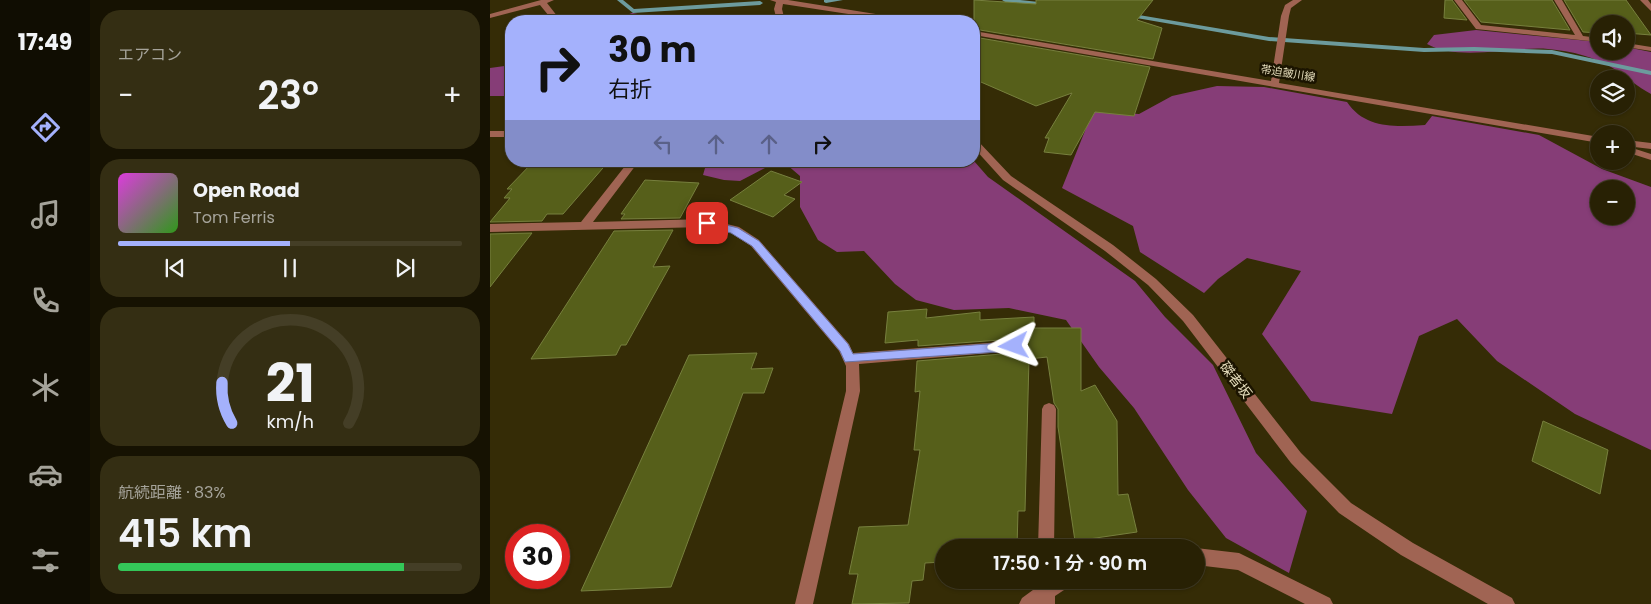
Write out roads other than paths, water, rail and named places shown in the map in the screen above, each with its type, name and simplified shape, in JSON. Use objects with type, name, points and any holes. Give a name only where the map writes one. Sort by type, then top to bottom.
[{"type":"street","points":[[1275,84],[1288,7],[1298,0]]},
{"type":"street","points":[[1458,0],[1479,27],[1590,39]]},
{"type":"street","points":[[1558,0],[1580,37]]},
{"type":"street","points":[[1644,0],[1651,9]]},
{"type":"street","points":[[490,16],[546,1],[554,15]]},
{"type":"street","points":[[780,15],[777,1],[868,15]]},
{"type":"street","name":"帯迫皷川線","points":[[980,34],[1590,138]]},
{"type":"street","points":[[1635,47],[1651,50]]},
{"type":"street","points":[[490,134],[505,134]]},
{"type":"street","points":[[1635,144],[1651,146]]},
{"type":"street","name":"磔者坂","points":[[980,149],[1007,178],[1109,248],[1152,282],[1188,318],[1296,458],[1345,508],[1407,549],[1506,604]]},
{"type":"street","points":[[1635,152],[1651,157]]},
{"type":"street","points":[[583,227],[629,167]]},
{"type":"street","points":[[490,228],[707,223],[735,230],[756,243],[844,348],[853,366],[853,392],[804,604]]},
{"type":"street","points":[[850,359],[1014,346]]},
{"type":"street","points":[[1046,539],[1050,409]]},
{"type":"street","points":[[1205,557],[1239,562],[1324,604]]},
{"type":"street","points":[[1028,604],[1046,593]]},
{"type":"waterway","points":[[620,0],[633,11],[760,3]]},
{"type":"waterway","points":[[826,1],[840,0]]},
{"type":"waterway","points":[[1005,0],[1048,5]]},
{"type":"waterway","points":[[1127,15],[1269,39],[1424,50],[1474,49],[1552,52],[1651,73]]}]
